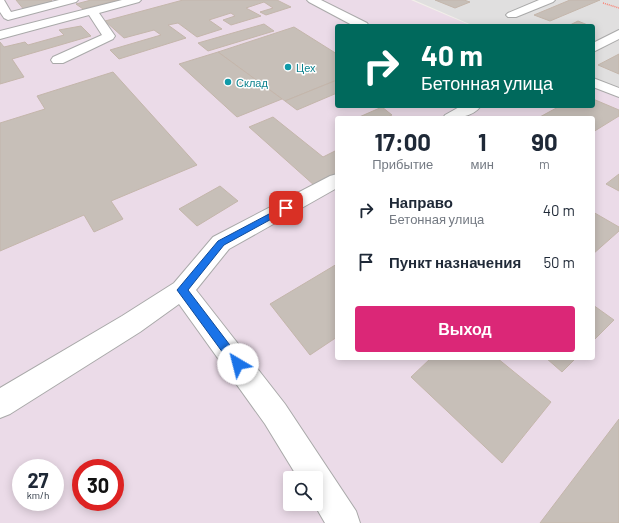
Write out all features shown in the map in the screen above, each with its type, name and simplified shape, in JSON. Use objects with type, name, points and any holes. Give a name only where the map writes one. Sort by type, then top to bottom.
[{"type":"street","points":[[0,2],[8,16],[72,0]]},
{"type":"street","points":[[0,35],[135,0]]},
{"type":"street","points":[[312,0],[358,24]]},
{"type":"street","points":[[512,15],[549,0]]},
{"type":"street","points":[[58,60],[109,36],[92,11]]},
{"type":"street","points":[[595,47],[619,34]]},
{"type":"street","points":[[595,83],[619,93]]},
{"type":"street","points":[[455,116],[469,108]]},
{"type":"street","points":[[0,404],[131,324],[182,290],[221,243],[335,181]]},
{"type":"street","points":[[182,290],[275,414],[312,471]]},
{"type":"street","points":[[323,489],[344,523]]},
{"type":"path","points":[[603,3],[619,8]]},
{"type":"shaded area","points":[[0,0],[411,0],[467,24],[335,24],[335,108],[595,108],[595,79],[619,89],[619,523],[0,523]]},
{"type":"shaded area","points":[[414,0],[619,0],[619,89],[595,78],[595,24],[469,24]]},
{"type":"building","points":[[16,0],[51,0],[55,4],[25,11]]},
{"type":"building","points":[[91,0],[118,0],[83,9],[76,4]]},
{"type":"building","points":[[183,0],[277,0],[291,7],[266,15],[260,12],[273,8],[264,2],[246,8],[261,16],[231,25],[223,20],[235,16],[231,13],[209,20],[222,29],[197,37],[178,23],[168,25],[186,38],[119,59],[110,50],[161,35],[154,30],[124,38],[105,21]]},
{"type":"building","points":[[435,0],[464,0],[470,2],[455,8]]},
{"type":"building","points":[[570,0],[600,0],[550,21],[534,15]]},
{"type":"building","points":[[578,21],[585,24],[572,24]]},
{"type":"building","points":[[264,24],[274,31],[208,51],[198,43]]},
{"type":"building","points":[[81,26],[91,36],[12,59],[24,77],[0,84],[0,42],[4,47],[25,42],[28,45],[64,35],[59,30]]},
{"type":"building","name":"Цех","points":[[294,27],[335,53],[335,81],[285,101],[218,52]]},
{"type":"building","name":"Склад","points":[[218,52],[282,99],[237,117],[179,64]]},
{"type":"building","points":[[619,54],[619,74],[598,65]]},
{"type":"building","points":[[113,72],[197,165],[111,201],[123,219],[94,232],[84,215],[0,251],[0,123],[45,109],[37,96]]},
{"type":"building","points":[[335,81],[335,94],[297,110],[285,101]]},
{"type":"building","points":[[595,100],[619,110],[619,116],[595,131],[595,116],[542,116],[556,108],[595,108]]},
{"type":"building","points":[[380,108],[383,108],[392,115],[390,116],[362,116]]},
{"type":"building","points":[[273,117],[323,157],[335,151],[335,176],[315,186],[249,127]]},
{"type":"building","points":[[619,174],[619,191],[606,184]]},
{"type":"building","points":[[220,186],[238,201],[197,226],[179,209]]},
{"type":"building","points":[[595,213],[619,227],[619,231],[595,252]]},
{"type":"building","points":[[335,265],[335,338],[310,355],[270,304]]},
{"type":"building","points":[[595,306],[614,320],[595,339]]},
{"type":"building","points":[[429,360],[499,360],[551,402],[502,463],[411,377]]},
{"type":"building","points":[[548,360],[574,360],[562,372]]},
{"type":"building","points":[[619,419],[619,523],[540,523]]},
{"type":"place","name":"Цех","points":[[288,67]]},
{"type":"place","name":"Склад","points":[[228,82]]},
{"type":"route","points":[[238,364],[182,290],[221,243],[286,208]]}]
